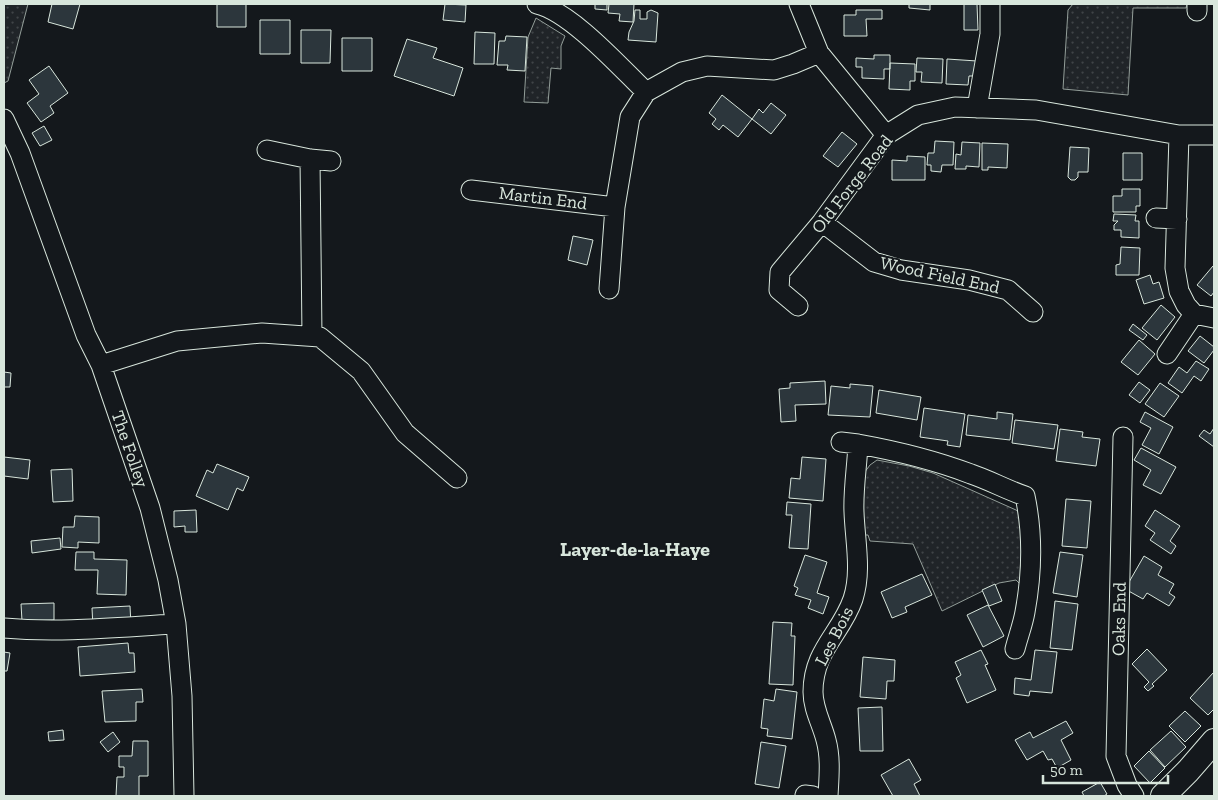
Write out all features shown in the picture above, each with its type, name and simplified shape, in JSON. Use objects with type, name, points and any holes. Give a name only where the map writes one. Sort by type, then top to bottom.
[{"type":"main road","points":[[1163,796],[1214,741]]},
{"type":"street","points":[[537,4],[543,5],[559,14],[578,28],[646,92]]},
{"type":"street","points":[[799,4],[818,52],[886,135]]},
{"type":"street","points":[[977,108],[990,34],[990,4]]},
{"type":"street","points":[[609,289],[615,206],[630,117],[646,92],[682,72],[707,66],[774,70],[793,64],[818,52]]},
{"type":"street","name":"Old Forge Road","points":[[798,306],[779,290],[780,272],[822,222],[886,135],[918,115],[955,107],[1036,110],[1179,134],[1214,135]]},
{"type":"street","name":"The Folley","points":[[4,119],[20,153],[86,335],[101,365],[150,508],[168,580],[176,624],[182,696],[184,796]]},
{"type":"street","points":[[1179,134],[1175,268],[1179,292],[1186,305],[1194,314],[1214,318]]},
{"type":"street","points":[[266,150],[310,159],[331,160]]},
{"type":"street","points":[[310,159],[312,336]]},
{"type":"street","name":"Martin End","points":[[471,190],[615,206]]},
{"type":"street","points":[[1156,218],[1177,219]]},
{"type":"street","name":"Wood Field End","points":[[822,222],[874,262],[901,270],[969,280],[1008,290],[1033,312]]},
{"type":"street","points":[[1166,354],[1194,314]]},
{"type":"street","points":[[101,365],[177,341],[262,333],[320,337],[361,372],[405,433],[457,478]]},
{"type":"street","name":"Oaks End","points":[[1123,437],[1116,756],[1127,785],[1134,796]]},
{"type":"street","name":"Les Bois","points":[[828,796],[829,764],[826,740],[816,712],[813,693],[818,662],[827,644],[842,622],[853,598],[858,566],[850,443],[905,453],[1026,490],[1031,543],[1025,612],[1015,649]]},
{"type":"street","points":[[4,628],[93,629],[176,624]]},
{"type":"shaded area","points":[[4,4],[28,4],[8,81],[4,83]]},
{"type":"shaded area","points":[[1073,4],[1187,4],[1186,8],[1133,8],[1128,95],[1063,89],[1068,10]]},
{"type":"shaded area","points":[[536,18],[565,36],[561,46],[561,69],[551,68],[548,103],[524,102],[528,37]]},
{"type":"shaded area","points":[[877,460],[933,473],[1016,510],[1023,515],[1023,587],[1016,580],[999,583],[942,611],[913,544],[870,541],[868,535],[863,535],[861,477],[870,465]]},
{"type":"building","points":[[52,4],[80,4],[73,29],[48,22]]},
{"type":"building","points":[[217,4],[246,4],[246,27],[217,27]]},
{"type":"building","points":[[445,4],[466,5],[465,22],[443,20]]},
{"type":"building","points":[[595,4],[607,4],[607,10],[595,9]]},
{"type":"building","points":[[609,4],[634,4],[633,22],[619,21],[620,14],[608,13]]},
{"type":"building","points":[[909,4],[930,4],[930,10],[909,8]]},
{"type":"building","points":[[964,4],[977,4],[978,30],[964,30]]},
{"type":"building","points":[[635,10],[640,10],[640,19],[647,19],[647,12],[651,10],[658,13],[656,42],[628,40],[634,21]]},
{"type":"building","points":[[856,10],[882,10],[882,19],[866,19],[867,36],[844,36],[844,15],[856,15]]},
{"type":"building","points":[[260,20],[290,20],[290,54],[260,54]]},
{"type":"building","points":[[301,30],[331,30],[330,63],[301,63]]},
{"type":"building","points":[[475,32],[495,33],[494,64],[474,64]]},
{"type":"building","points":[[506,36],[527,37],[525,71],[507,70],[508,65],[497,65],[499,41],[505,41]]},
{"type":"building","points":[[342,38],[372,38],[372,71],[342,71]]},
{"type":"building","points":[[407,39],[437,48],[433,58],[463,68],[454,96],[394,76]]},
{"type":"building","points":[[874,55],[890,55],[890,69],[884,69],[884,79],[862,78],[862,67],[856,67],[856,58],[874,59]]},
{"type":"building","points":[[917,58],[943,59],[942,83],[921,82],[922,72],[916,72]]},
{"type":"building","points":[[947,59],[977,61],[976,76],[969,76],[968,85],[946,84]]},
{"type":"building","points":[[890,63],[915,64],[915,81],[910,81],[910,90],[889,89]]},
{"type":"building","points":[[49,66],[68,93],[50,106],[54,113],[41,122],[27,103],[39,94],[29,80]]},
{"type":"building","points":[[722,95],[752,119],[738,137],[723,125],[719,130],[712,124],[716,119],[709,113]]},
{"type":"building","points":[[771,103],[786,115],[771,134],[752,119],[759,109],[763,113]]},
{"type":"building","points":[[44,126],[52,140],[40,146],[32,133]]},
{"type":"building","points":[[842,132],[857,144],[838,167],[823,156]]},
{"type":"building","points":[[935,141],[954,142],[953,165],[942,165],[941,172],[931,171],[931,165],[927,165],[928,153],[934,153]]},
{"type":"building","points":[[962,142],[980,143],[979,167],[966,166],[966,169],[955,169],[956,154],[961,155]]},
{"type":"building","points":[[982,143],[1008,144],[1007,168],[988,167],[988,170],[982,170]]},
{"type":"building","points":[[1070,147],[1089,148],[1088,172],[1078,172],[1078,177],[1075,180],[1071,180],[1068,177]]},
{"type":"building","points":[[1123,153],[1142,153],[1142,180],[1123,180]]},
{"type":"building","points":[[907,156],[925,157],[925,180],[892,180],[892,160],[907,161]]},
{"type":"building","points":[[1122,189],[1140,189],[1140,206],[1136,206],[1136,212],[1113,212],[1113,196],[1122,196]]},
{"type":"building","points":[[1114,214],[1136,215],[1135,221],[1139,221],[1139,238],[1121,237],[1121,230],[1114,230],[1114,225],[1118,221],[1113,221]]},
{"type":"building","points":[[573,236],[593,240],[587,265],[568,260]]},
{"type":"building","points":[[1121,247],[1140,248],[1139,275],[1116,275],[1116,265],[1120,264]]},
{"type":"building","points":[[1213,266],[1214,292],[1211,296],[1197,285]]},
{"type":"building","points":[[1150,275],[1153,284],[1159,282],[1164,298],[1144,304],[1136,280]]},
{"type":"building","points":[[1161,305],[1175,317],[1157,340],[1142,328]]},
{"type":"building","points":[[1133,324],[1147,335],[1143,340],[1129,330]]},
{"type":"building","points":[[1200,336],[1214,347],[1214,350],[1204,363],[1188,351]]},
{"type":"building","points":[[1139,340],[1155,354],[1138,375],[1121,362]]},
{"type":"building","points":[[1196,361],[1209,369],[1201,381],[1194,376],[1182,393],[1168,383],[1179,367],[1187,373]]},
{"type":"building","points":[[4,372],[11,373],[10,387],[4,387]]},
{"type":"building","points":[[825,381],[826,404],[795,405],[796,421],[781,422],[779,389],[790,388],[790,383]]},
{"type":"building","points":[[1139,382],[1150,390],[1140,403],[1129,395]]},
{"type":"building","points":[[1160,383],[1179,396],[1164,417],[1145,404]]},
{"type":"building","points":[[850,384],[873,386],[870,417],[828,415],[831,386],[850,388]]},
{"type":"building","points":[[879,390],[921,397],[917,420],[876,413]]},
{"type":"building","points":[[924,408],[965,414],[960,447],[947,445],[948,441],[920,437]]},
{"type":"building","points":[[997,412],[1013,414],[1010,440],[966,435],[968,415],[997,419]]},
{"type":"building","points":[[1145,412],[1173,427],[1159,454],[1142,445],[1151,428],[1140,422]]},
{"type":"building","points":[[1015,420],[1058,425],[1054,449],[1012,443]]},
{"type":"building","points":[[1214,428],[1214,447],[1199,436],[1204,430],[1210,434]]},
{"type":"building","points":[[1060,429],[1083,432],[1082,437],[1100,439],[1096,466],[1056,461]]},
{"type":"building","points":[[1141,448],[1176,467],[1161,494],[1143,485],[1151,470],[1134,460]]},
{"type":"building","points":[[4,457],[30,460],[28,479],[4,476]]},
{"type":"building","points":[[802,457],[826,459],[823,501],[789,498],[791,478],[800,479]]},
{"type":"building","points":[[217,464],[249,477],[243,491],[237,488],[228,510],[196,496],[207,470],[213,473]]},
{"type":"building","points":[[72,469],[73,501],[53,502],[51,470]]},
{"type":"building","points":[[1066,499],[1091,501],[1087,548],[1062,546]]},
{"type":"building","points":[[787,502],[811,504],[808,549],[789,548],[792,515],[786,515]]},
{"type":"building","points":[[196,510],[197,532],[185,532],[185,526],[174,527],[174,511]]},
{"type":"building","points":[[1155,510],[1180,526],[1170,541],[1176,546],[1171,554],[1150,540],[1155,533],[1145,526]]},
{"type":"building","points":[[75,516],[99,517],[99,543],[78,542],[78,548],[62,547],[63,527],[74,527]]},
{"type":"building","points":[[60,538],[61,549],[32,553],[31,541]]},
{"type":"building","points":[[76,552],[94,552],[94,559],[127,560],[126,595],[97,594],[98,570],[75,570]]},
{"type":"building","points":[[1060,552],[1083,555],[1077,597],[1053,593]]},
{"type":"building","points":[[805,555],[827,562],[817,593],[829,597],[823,614],[808,608],[811,600],[795,595],[798,588],[794,586]]},
{"type":"building","points":[[1144,556],[1162,567],[1158,575],[1174,584],[1169,593],[1175,597],[1169,606],[1147,593],[1143,599],[1125,589]]},
{"type":"building","points":[[922,574],[932,595],[905,607],[907,612],[892,618],[881,592]]},
{"type":"building","points":[[995,584],[1002,601],[989,606],[982,590]]},
{"type":"building","points":[[1055,601],[1078,604],[1072,650],[1050,648]]},
{"type":"building","points":[[54,603],[54,620],[22,621],[21,604]]},
{"type":"building","points":[[988,605],[1004,636],[983,647],[967,615]]},
{"type":"building","points":[[130,606],[131,626],[93,628],[92,608]]},
{"type":"building","points":[[773,622],[792,623],[791,636],[795,636],[793,685],[769,684]]},
{"type":"building","points":[[128,643],[129,653],[134,653],[135,672],[80,676],[78,647]]},
{"type":"building","points":[[1147,649],[1167,670],[1152,684],[1154,686],[1148,691],[1144,687],[1149,682],[1132,664]]},
{"type":"building","points":[[981,650],[988,664],[985,665],[996,690],[967,703],[956,678],[961,675],[955,662]]},
{"type":"building","points":[[1035,650],[1057,652],[1052,693],[1030,691],[1029,696],[1014,694],[1015,678],[1031,680]]},
{"type":"building","points":[[4,652],[10,653],[7,671],[4,671]]},
{"type":"building","points":[[863,657],[895,660],[894,681],[887,681],[886,699],[860,697]]},
{"type":"building","points":[[1214,672],[1214,709],[1208,715],[1190,698]]},
{"type":"building","points":[[142,689],[143,702],[136,702],[136,721],[105,722],[102,691]]},
{"type":"building","points":[[776,689],[797,692],[792,739],[767,736],[768,729],[761,728],[764,699],[774,701]]},
{"type":"building","points":[[882,707],[883,751],[860,751],[858,708]]},
{"type":"building","points":[[1185,711],[1201,726],[1185,742],[1169,726]]},
{"type":"building","points":[[1066,721],[1073,733],[1061,740],[1071,760],[1057,768],[1052,759],[1048,760],[1043,751],[1027,760],[1015,740],[1030,732],[1033,738]]},
{"type":"building","points":[[63,730],[64,740],[49,741],[48,732]]},
{"type":"building","points":[[1171,731],[1186,747],[1165,767],[1150,750]]},
{"type":"building","points":[[113,732],[120,742],[108,752],[100,742]]},
{"type":"building","points":[[133,741],[148,741],[148,776],[139,776],[139,796],[116,796],[117,777],[124,777],[124,767],[119,767],[119,756],[132,756]]},
{"type":"building","points":[[761,742],[786,746],[779,788],[755,784]]},
{"type":"building","points":[[1149,751],[1165,768],[1150,783],[1134,766]]},
{"type":"building","points":[[909,759],[921,780],[914,784],[920,796],[893,796],[881,775]]},
{"type":"building","points":[[1100,782],[1107,794],[1104,796],[1084,796],[1082,792]]},
{"type":"district","name":"Layer-de-la-Haye","points":[[635,549]]}]
